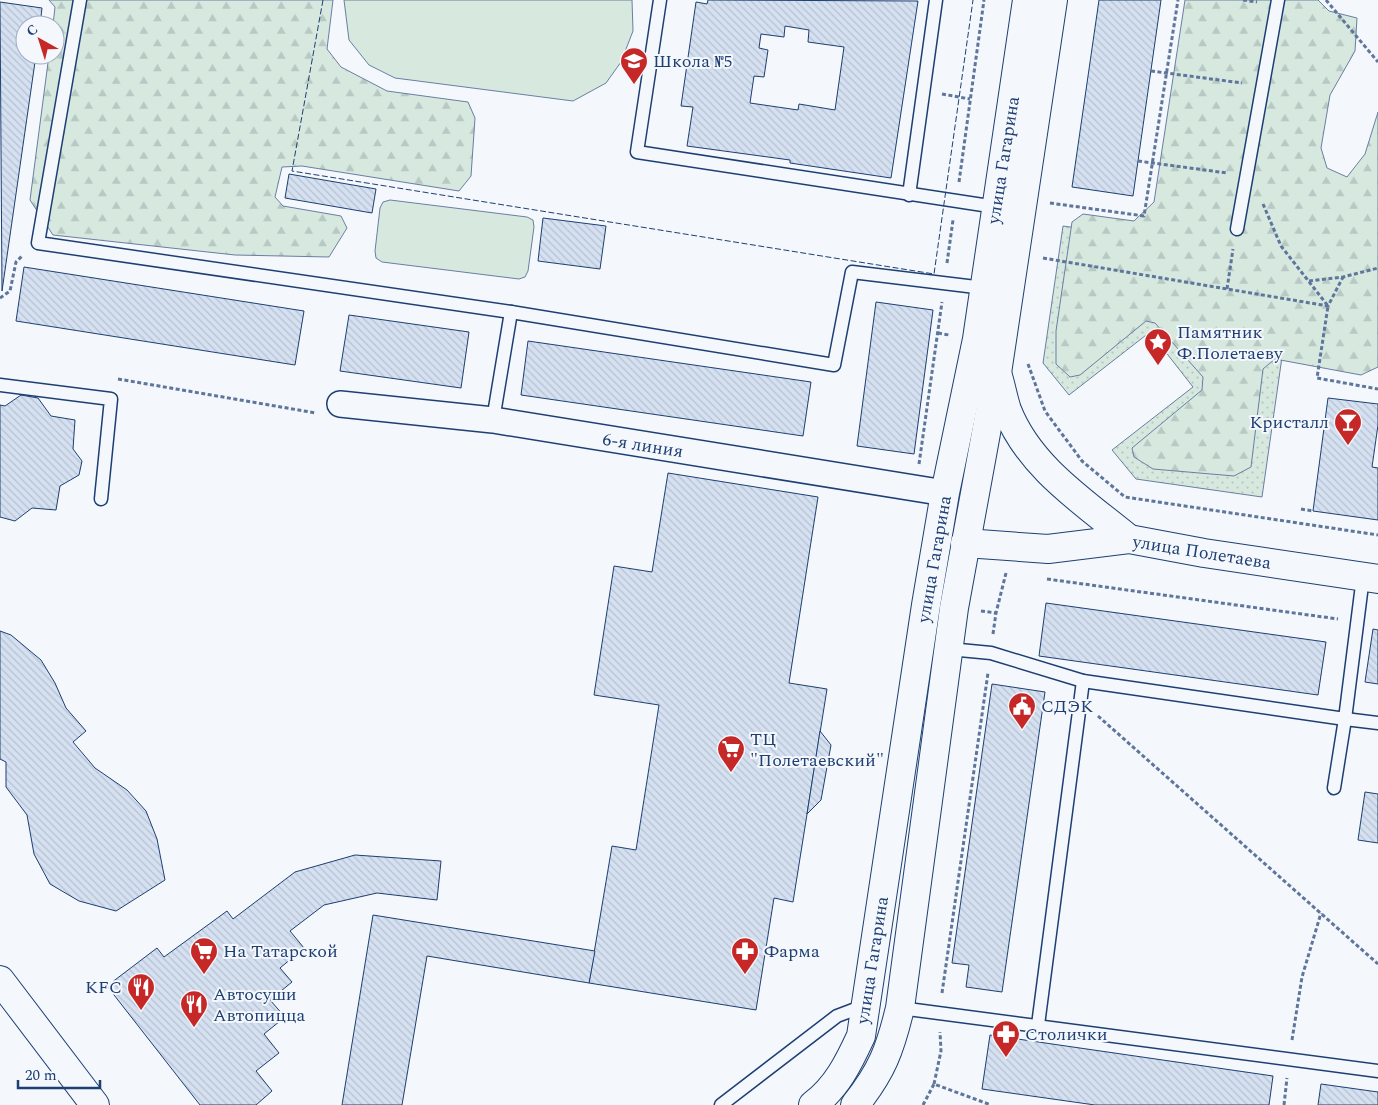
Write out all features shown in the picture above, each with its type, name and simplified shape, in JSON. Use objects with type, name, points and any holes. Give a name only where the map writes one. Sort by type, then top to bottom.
[{"type":"main road","name":"улица Гагарина","points":[[813,1105],[824,1097],[848,1066],[861,1036],[926,606],[945,493],[977,339],[1027,0]]},
{"type":"main road","name":"улица Гагарина","points":[[855,1105],[872,1084],[891,1047],[900,1008],[965,543],[997,372],[1053,0]]},
{"type":"main road","points":[[997,372],[1007,410],[1025,442],[1048,472],[1129,539]]},
{"type":"main road","points":[[926,606],[965,543],[945,493]]},
{"type":"main road","name":"улица Полетаева","points":[[965,543],[1048,549],[1129,539],[1204,554],[1370,578]]},
{"type":"main road","points":[[0,980],[95,1105]]},
{"type":"street","name":"6-я линия","points":[[340,404],[493,420],[945,493]]},
{"type":"lane","points":[[80,0],[38,243],[511,312],[834,365],[852,272],[984,288]]},
{"type":"lane","points":[[660,0],[637,152],[996,207]]},
{"type":"lane","points":[[909,195],[936,0]]},
{"type":"lane","points":[[1237,229],[1278,0]]},
{"type":"lane","points":[[493,420],[511,312]]},
{"type":"lane","points":[[0,385],[111,399],[101,499]]},
{"type":"lane","points":[[1334,788],[1358,622],[1370,578]]},
{"type":"lane","points":[[949,649],[991,653],[1083,681],[1378,723]]},
{"type":"lane","points":[[1038,1025],[1083,681]]},
{"type":"lane","points":[[721,1105],[837,1016],[866,1005]]},
{"type":"lane","points":[[900,1008],[1378,1071]]},
{"type":"path","points":[[915,489],[984,0]]},
{"type":"path","points":[[1049,203],[1144,216],[1178,0]]},
{"type":"path","points":[[1326,0],[1378,62]]},
{"type":"path","points":[[1151,71],[1263,86]]},
{"type":"path","points":[[1138,161],[1247,173],[1281,246],[1328,306]]},
{"type":"path","points":[[1048,212],[1051,193]]},
{"type":"path","points":[[1227,289],[1237,229]]},
{"type":"path","points":[[0,298],[10,291],[16,262],[38,243]]},
{"type":"path","points":[[1040,267],[1042,249]]},
{"type":"path","points":[[1041,258],[1328,306]]},
{"type":"path","points":[[1309,281],[1343,277],[1378,268]]},
{"type":"path","points":[[1343,277],[1328,306],[1317,378],[1378,389]]},
{"type":"path","points":[[1026,361],[1044,411],[1082,460],[1125,497],[1378,535]]},
{"type":"path","points":[[114,378],[161,384],[319,414],[340,404]]},
{"type":"path","points":[[1300,510],[1313,511]]},
{"type":"path","points":[[923,1105],[934,1084],[941,1051],[939,1013],[996,613],[1005,573],[1015,574]]},
{"type":"path","points":[[1044,578],[1358,622]]},
{"type":"path","points":[[1081,701],[1378,964]]},
{"type":"path","points":[[1284,1105],[1302,977],[1320,913]]},
{"type":"path","points":[[934,1084],[991,1105]]},
{"type":"green space","points":[[49,0],[333,0],[327,49],[341,67],[387,91],[468,102],[475,118],[471,176],[459,191],[302,166],[282,167],[275,197],[283,206],[341,216],[347,228],[329,257],[235,255],[53,235],[30,200],[48,65],[65,65],[65,15],[54,15],[55,7]]},
{"type":"green space","points":[[344,0],[632,0],[633,31],[621,62],[606,83],[573,101],[395,78],[369,65],[349,40]]},
{"type":"green space","points":[[1185,0],[1318,0],[1329,11],[1357,18],[1355,51],[1330,95],[1321,148],[1327,168],[1347,177],[1365,154],[1378,112],[1378,367],[1361,375],[1275,359],[1263,369],[1251,467],[1234,476],[1153,469],[1134,457],[1132,448],[1202,390],[1203,377],[1155,323],[1146,321],[1080,375],[1070,377],[1056,364],[1056,331],[1072,222],[1083,214],[1134,221],[1154,202]]},
{"type":"green space","points":[[390,200],[527,217],[533,220],[534,227],[528,271],[525,277],[519,279],[382,262],[376,258],[375,251],[380,208],[383,202]]},
{"type":"green space","points":[[1063,226],[1296,259],[1262,497],[1136,479],[1112,450],[1193,387],[1150,332],[1069,395],[1043,363]]},
{"type":"building","points":[[708,0],[918,1],[891,178],[790,163],[790,160],[687,146],[693,107],[681,106],[696,2],[707,4]],"holes":[[[785,26],[809,30],[808,42],[844,47],[835,110],[799,104],[798,110],[750,103],[754,76],[764,77],[768,50],[759,48],[761,34],[784,37]]]},
{"type":"building","points":[[1099,0],[1161,0],[1133,196],[1072,187]]},
{"type":"building","points":[[0,2],[42,8],[41,15],[15,15],[15,65],[35,65],[2,291]]},
{"type":"building","points":[[289,174],[376,189],[372,213],[285,198]]},
{"type":"building","points":[[543,218],[606,226],[600,269],[538,261]]},
{"type":"building","points":[[24,267],[304,311],[295,365],[16,321]]},
{"type":"building","points":[[876,302],[933,310],[914,454],[857,446]]},
{"type":"building","points":[[349,315],[469,332],[461,388],[340,371]]},
{"type":"building","points":[[528,341],[811,382],[803,436],[521,395]]},
{"type":"building","points":[[21,395],[38,398],[51,416],[75,420],[73,449],[82,461],[79,475],[60,486],[56,510],[32,508],[15,521],[0,517],[0,405],[5,406]]},
{"type":"building","name":"Кристалл","points":[[1328,398],[1378,404],[1378,425],[1372,467],[1378,468],[1378,520],[1313,511]]},
{"type":"building","name":"ТЦ \"Полетаевский\"","points":[[668,473],[818,497],[789,683],[827,689],[793,902],[774,898],[756,1010],[589,983],[612,846],[636,850],[659,705],[594,695],[614,566],[652,572]]},
{"type":"building","points":[[1046,603],[1326,642],[1318,695],[1039,656]]},
{"type":"building","points":[[1373,629],[1378,630],[1378,684],[1365,682]]},
{"type":"building","points":[[0,631],[11,635],[41,660],[55,683],[66,708],[86,731],[73,742],[95,768],[127,790],[146,811],[157,839],[165,880],[116,911],[79,901],[50,884],[34,854],[27,815],[6,787],[6,762],[0,759]]},
{"type":"building","points":[[992,684],[1045,692],[1002,992],[966,987],[969,965],[952,963]]},
{"type":"building","points":[[820,731],[831,745],[821,800],[807,814]]},
{"type":"building","points":[[1365,792],[1378,794],[1378,843],[1358,840]]},
{"type":"building","name":"На Татарской","points":[[355,855],[441,861],[437,900],[377,893],[324,905],[290,931],[304,948],[280,968],[292,982],[270,1000],[285,1017],[264,1034],[279,1053],[256,1071],[272,1091],[256,1105],[200,1105],[107,986],[157,948],[164,957],[227,911],[233,919],[295,872]]},
{"type":"building","points":[[373,915],[595,951],[589,983],[427,956],[402,1105],[342,1105]]},
{"type":"building","points":[[990,1035],[1273,1076],[1269,1105],[1095,1105],[982,1089]]},
{"type":"building","points":[[1321,1084],[1378,1092],[1378,1105],[1318,1105]]},
{"type":"fence","points":[[323,0],[292,171],[934,274],[973,0]]},
{"type":"place","name":"Школа №5","points":[[634,85]]},
{"type":"place","name":"Памятник Ф.Полетаеву","points":[[1158,366]]},
{"type":"place","name":"Кристалл","points":[[1348,446]]},
{"type":"place","name":"СДЭК","points":[[1022,730]]},
{"type":"place","name":"ТЦ \"Полетаевский\"","points":[[731,773]]},
{"type":"place","name":"На Татарской","points":[[204,975]]},
{"type":"place","name":"Фарма","points":[[745,975]]},
{"type":"place","name":"KFC","points":[[141,1011]]},
{"type":"place","name":"Автосуши Автопицца","points":[[194,1028]]},
{"type":"place","name":"Столички","points":[[1006,1058]]}]
